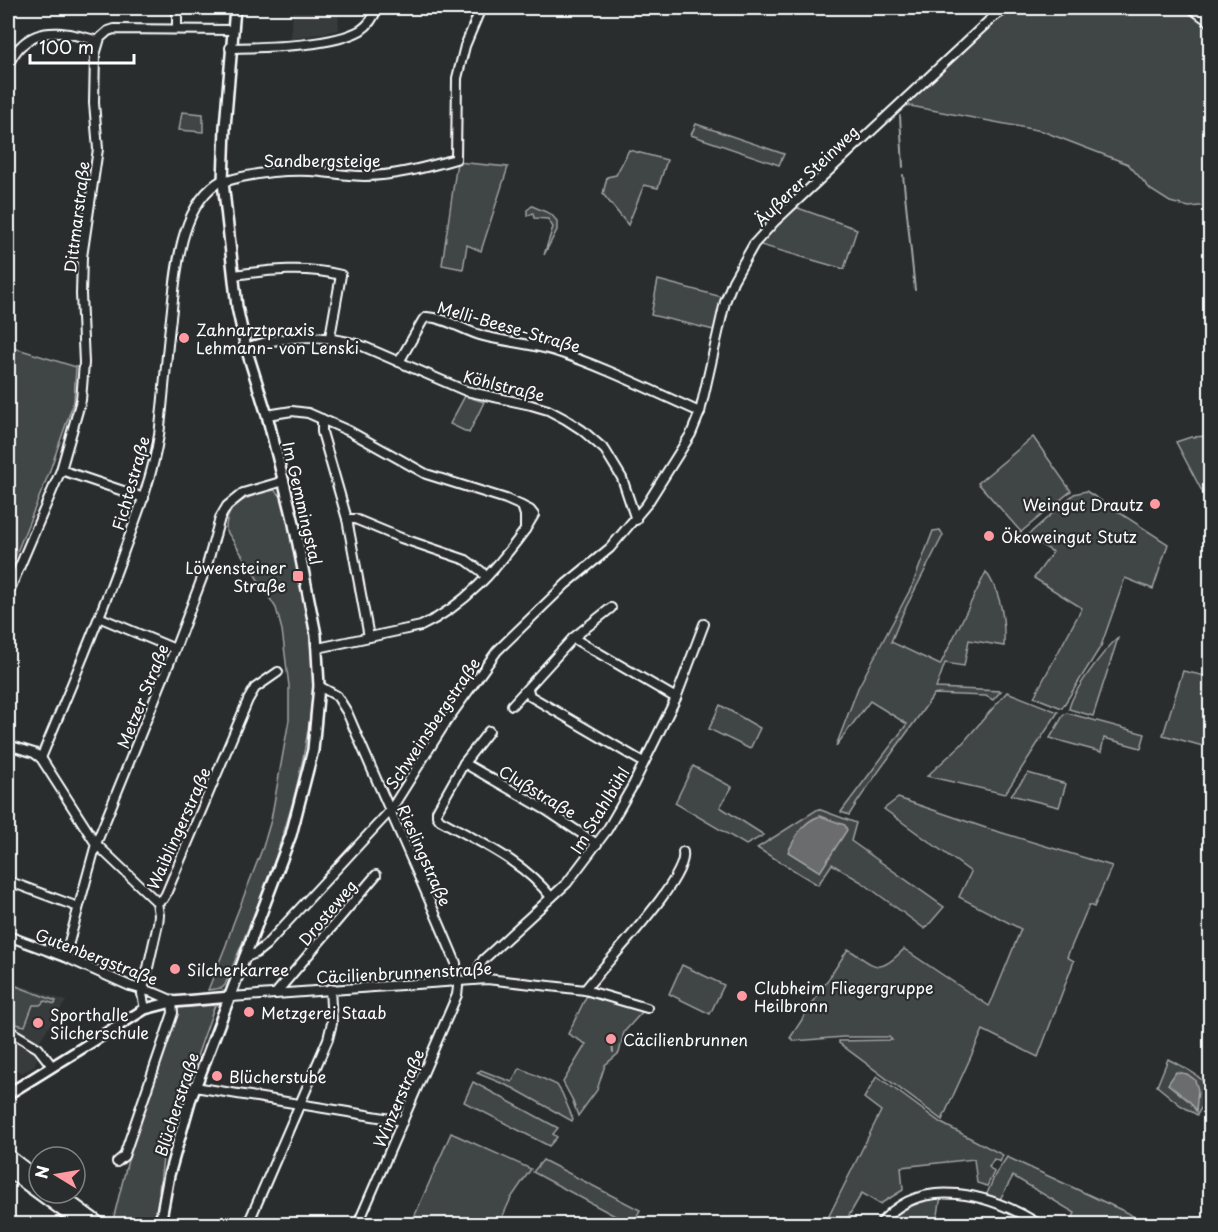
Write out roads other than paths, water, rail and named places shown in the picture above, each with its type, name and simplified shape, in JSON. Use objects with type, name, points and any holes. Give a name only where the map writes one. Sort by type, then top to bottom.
[{"type":"main road","points":[[8,1156],[27,1171]]},
{"type":"main road","points":[[8,1170],[82,1224]]},
{"type":"main road","points":[[73,1205],[99,1224]]},
{"type":"street","points":[[177,8],[177,29]]},
{"type":"street","name":"Im Gemmingstal","points":[[231,997],[291,835],[312,750],[319,686],[318,648],[284,482],[239,318],[224,180],[230,48],[235,8]]},
{"type":"street","points":[[230,48],[274,47],[341,37],[360,30],[370,23],[377,8]]},
{"type":"street","name":"Sandbergsteige","points":[[224,180],[278,171],[380,176],[456,159],[457,78],[465,46],[481,8]]},
{"type":"street","name":"Äußerer Steinweg","points":[[700,412],[725,302],[737,272],[754,244],[775,221],[897,106],[992,18],[1007,8]]},
{"type":"street","points":[[1191,8],[1210,22]]},
{"type":"street","points":[[8,64],[27,41],[51,32],[75,34],[98,41],[108,31],[114,29],[232,30]]},
{"type":"street","name":"Dittmarstraße","points":[[8,594],[61,470],[81,400],[84,363],[82,257],[98,148],[94,72],[98,41]]},
{"type":"street","name":"Fichtestraße","points":[[41,758],[100,618],[144,498],[159,435],[179,251],[185,232],[197,207],[211,188],[224,180]]},
{"type":"street","points":[[234,275],[288,269],[320,270],[341,275],[330,337]]},
{"type":"street","name":"Melli-Beese-Straße","points":[[399,362],[423,320],[427,317],[438,317],[484,336],[524,342],[603,368],[700,412]]},
{"type":"street","name":"Köhlstraße","points":[[246,348],[285,338],[330,337],[360,345],[466,392],[548,410],[582,430],[605,450],[622,478],[636,520]]},
{"type":"street","points":[[267,415],[292,411],[308,413],[426,474],[506,499],[530,510],[534,515],[525,530],[469,595],[433,621],[420,626],[318,648]]},
{"type":"street","name":"Schweinsbergstraße","points":[[244,958],[256,953],[266,945],[390,811],[451,714],[497,651],[566,584],[610,548],[636,520],[691,434],[700,412]]},
{"type":"street","points":[[322,419],[322,432],[347,519],[369,637]]},
{"type":"street","points":[[61,470],[144,498]]},
{"type":"street","name":"Metzer Straße","points":[[64,957],[96,844],[207,565],[216,528],[227,506],[243,493],[284,482]]},
{"type":"street","points":[[347,519],[355,519],[401,538],[466,560],[482,571],[486,577]]},
{"type":"street","points":[[512,705],[573,638],[611,608]]},
{"type":"street","points":[[100,618],[175,649]]},
{"type":"street","name":"Im Stahlbühl","points":[[473,979],[483,960],[576,873],[597,844],[619,809],[675,698],[704,624]]},
{"type":"street","points":[[573,638],[675,698]]},
{"type":"street","name":"Waiblingerstraße","points":[[145,1009],[142,1000],[143,989],[159,915],[157,902],[166,894],[248,700],[255,688],[278,672]]},
{"type":"street","name":"Rieslingstraße","points":[[319,686],[332,693],[342,703],[444,932],[456,963],[458,981]]},
{"type":"street","points":[[528,689],[530,696],[643,762]]},
{"type":"street","points":[[489,731],[464,763],[437,811],[437,816],[440,820],[511,861],[540,883],[551,897]]},
{"type":"street","points":[[8,745],[34,753],[41,758],[96,844],[157,902]]},
{"type":"street","name":"Clußstraße","points":[[464,763],[546,810],[597,844]]},
{"type":"street","points":[[585,990],[644,921],[682,866],[683,852]]},
{"type":"street","name":"Drosteweg","points":[[276,993],[376,875]]},
{"type":"street","points":[[8,881],[78,907]]},
{"type":"street","name":"Gutenbergstraße","points":[[8,936],[174,1002]]},
{"type":"street","name":"Cäcilienbrunnenstraße","points":[[231,997],[473,979],[519,981],[585,990],[647,1008]]},
{"type":"street","name":"Winzerstraße","points":[[358,1224],[454,1001],[458,991],[458,981]]},
{"type":"street","points":[[248,1224],[330,1034],[332,1017],[330,988]]},
{"type":"street","points":[[8,1095],[145,1009],[174,1002],[231,997]]},
{"type":"street","name":"Blücherstraße","points":[[160,1224],[169,1175],[195,1087],[231,997]]},
{"type":"street","points":[[117,1162],[124,1156],[173,1013],[174,1002]]},
{"type":"street","points":[[8,1030],[38,1048],[52,1066]]},
{"type":"street","points":[[195,1087],[403,1121]]},
{"type":"street","points":[[880,1224],[893,1211],[915,1199],[931,1194],[954,1193],[981,1198],[1015,1211],[1039,1224]]},
{"type":"waterway","points":[[900,116],[903,167]]},
{"type":"waterway","points":[[903,175],[915,290]]},
{"type":"waterway","points":[[611,1035],[613,1052]]},
{"type":"place","name":"Zahnarztpraxis Lehmann- von Lenski","points":[[184,338]]},
{"type":"place","name":"Weingut Drautz","points":[[1155,504]]},
{"type":"place","name":"Ökoweingut Stutz","points":[[989,536]]},
{"type":"place","name":"Löwensteiner Straße","points":[[298,576]]},
{"type":"place","name":"Silcherkarree","points":[[175,969]]},
{"type":"place","name":"Clubheim Fliegergruppe Heilbronn","points":[[742,996]]},
{"type":"place","name":"Metzgerei Staab","points":[[249,1012]]},
{"type":"place","name":"Sporthalle Silcherschule","points":[[38,1023]]},
{"type":"place","name":"Cäcilienbrunnen","points":[[611,1039]]},
{"type":"place","name":"Blücherstube","points":[[217,1076]]}]
